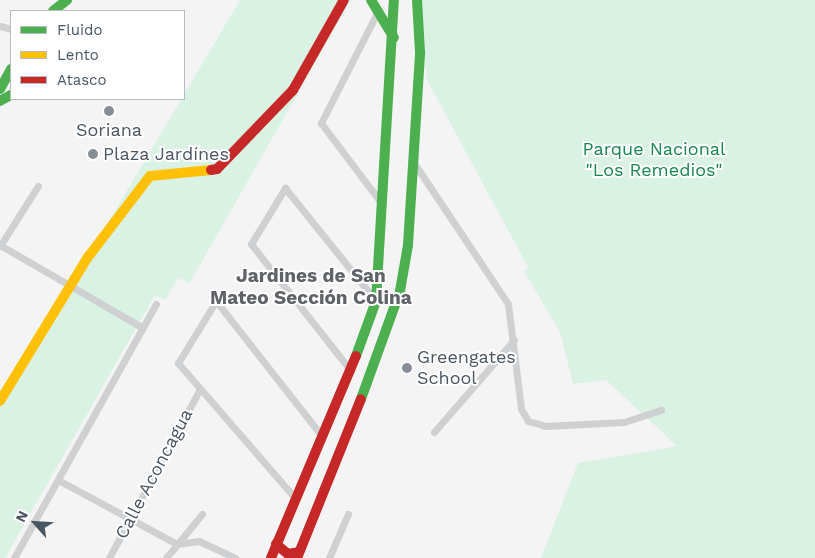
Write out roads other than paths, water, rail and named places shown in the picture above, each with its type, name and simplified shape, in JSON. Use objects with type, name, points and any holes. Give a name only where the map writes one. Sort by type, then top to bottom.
[{"type":"main road","points":[[57,8],[67,0]]},
{"type":"main road","points":[[0,401],[88,257],[150,176],[217,169],[293,90],[344,0]]},
{"type":"main road","points":[[371,0],[394,38]]},
{"type":"main road","points":[[271,558],[321,435],[351,371],[376,301],[384,206],[394,38],[394,0]]},
{"type":"main road","points":[[276,544],[288,554],[298,555],[390,324],[408,244],[420,52],[417,0]]},
{"type":"main road","points":[[0,89],[10,71]]},
{"type":"street","points":[[378,11],[321,123],[384,206]]},
{"type":"street","points":[[412,161],[508,304],[522,409],[528,421],[545,426],[624,422],[661,410]]},
{"type":"street","points":[[38,186],[0,245],[72,285],[143,328]]},
{"type":"street","points":[[351,371],[251,244],[285,188],[376,301]]},
{"type":"street","points":[[295,498],[199,390],[178,363],[216,301],[321,435]]},
{"type":"street","points":[[14,558],[60,481],[156,304]]},
{"type":"street","points":[[434,432],[514,340]]},
{"type":"street","name":"Calle Aconcagua","points":[[109,558],[132,519],[199,390]]},
{"type":"street","points":[[60,481],[177,544],[199,541],[235,558]]},
{"type":"street","points":[[166,558],[202,514]]},
{"type":"street","points":[[330,558],[348,514]]},
{"type":"place","name":"Soriana","points":[[109,111]]},
{"type":"place","name":"Plaza Jardínes","points":[[93,154]]},
{"type":"place","name":"Greengates School","points":[[407,368]]},
{"type":"district","name":"Jardines de San Mateo Sección Colina","points":[[311,287]]},
{"type":"park label","name":"Parque Nacional \"Los Remedios\"","points":[[654,160]]}]
